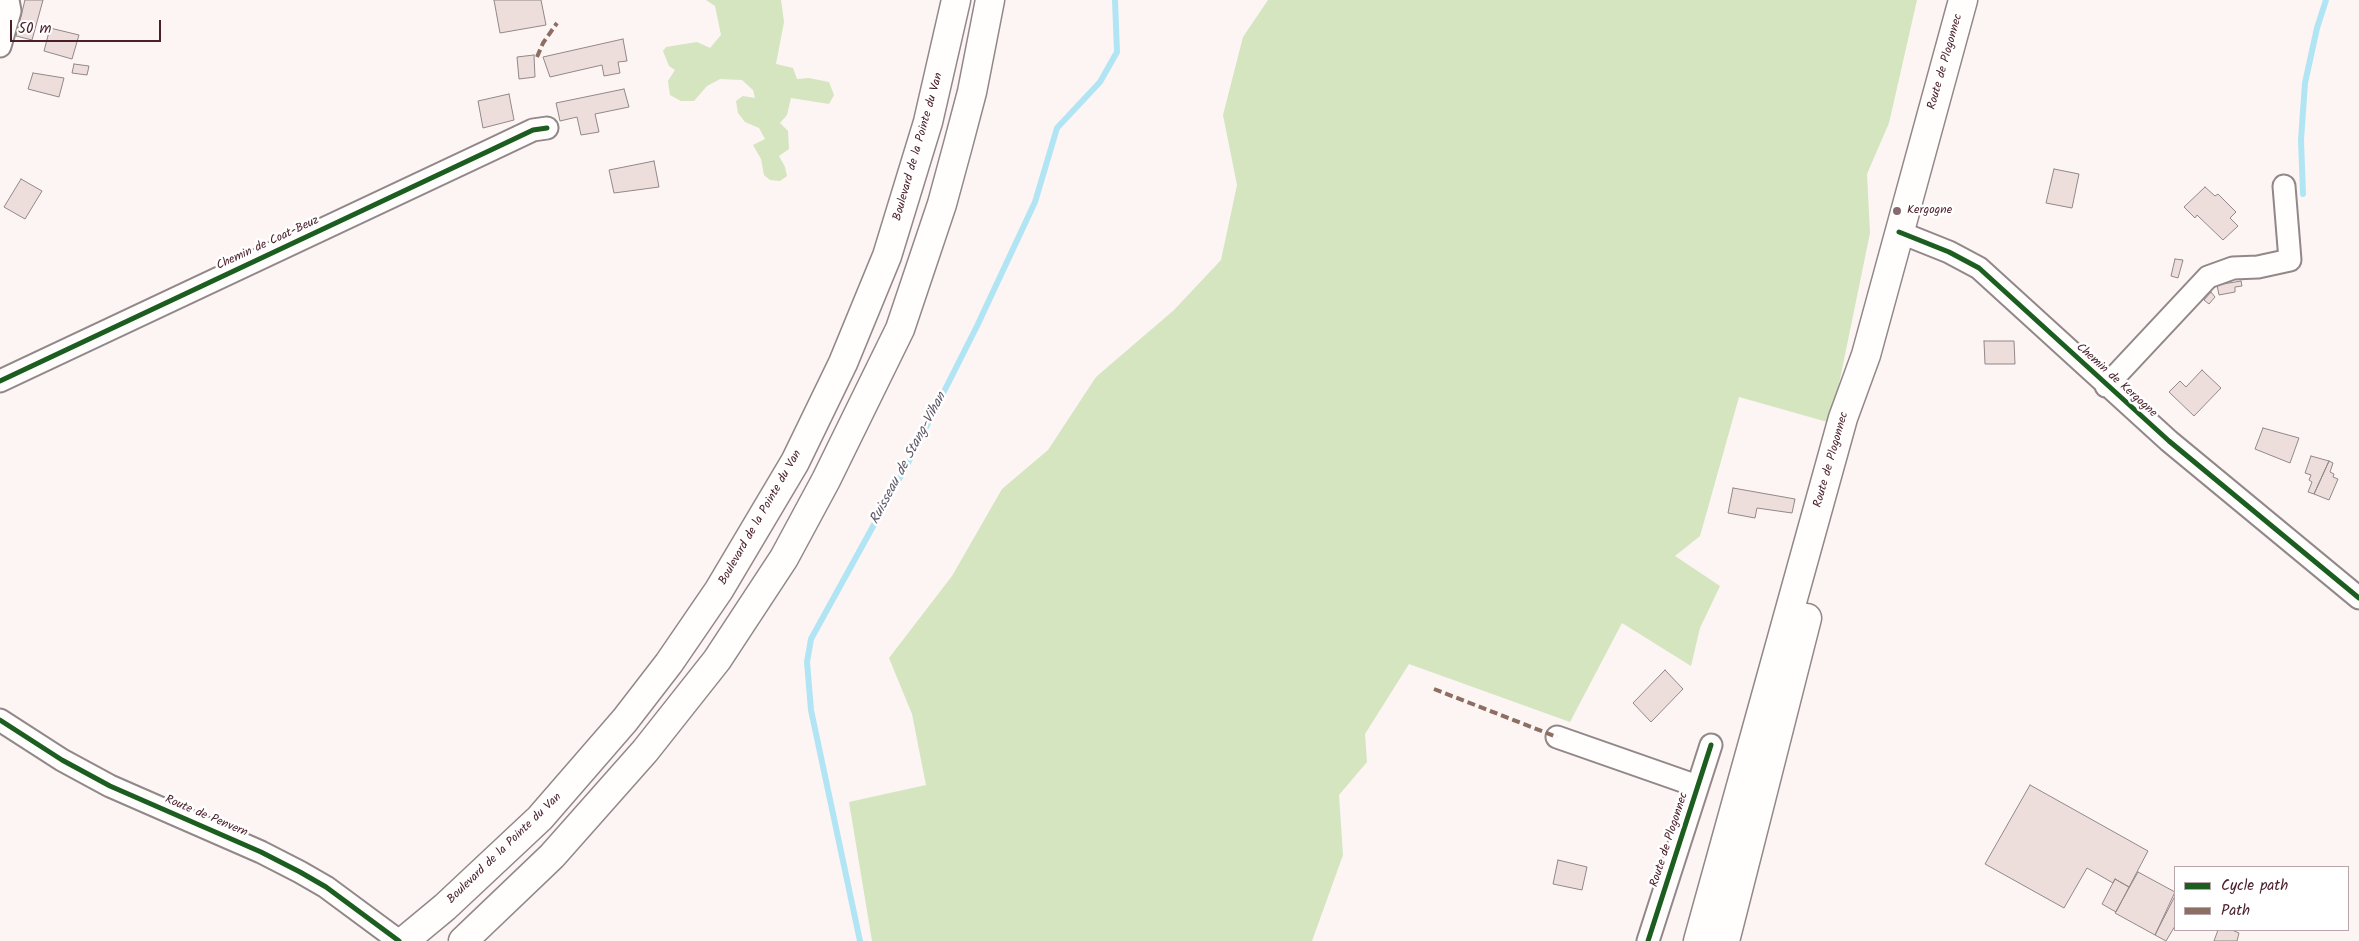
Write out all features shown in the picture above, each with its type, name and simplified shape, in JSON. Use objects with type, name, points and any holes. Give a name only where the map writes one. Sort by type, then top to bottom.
[{"type":"main road","name":"Boulevard de la Pointe du Van","points":[[404,941],[445,907],[540,818],[625,720],[669,663],[719,590],[795,462],[843,363],[886,256],[928,122],[956,0]]},
{"type":"main road","points":[[463,941],[552,856],[645,751],[717,660],[784,558],[837,457],[900,329],[937,222],[958,146],[972,92],[990,0]]},
{"type":"main road","name":"Route de Plogonnec","points":[[1698,941],[1843,418],[1866,355],[1963,0]]},
{"type":"main road","name":"Route de Plogonnec","points":[[1725,941],[1824,552],[1855,419],[1866,355]]},
{"type":"street","points":[[0,46],[10,11],[8,0]]},
{"type":"street","name":"Chemin de Coat-Beuz","points":[[0,381],[493,148],[533,130],[547,128]]},
{"type":"street","name":"Chemin de Kergogne","points":[[2106,386],[2208,277],[2233,268],[2258,267],[2290,260],[2284,186]]},
{"type":"street","name":"Chemin de Kergogne","points":[[1899,232],[1941,249],[1979,268],[2106,386],[2169,441],[2359,598]]},
{"type":"street","name":"Route de Penvern","points":[[0,720],[62,760],[110,786],[261,852],[317,882],[399,941]]},
{"type":"street","name":"Route de Plogonnec","points":[[1557,737],[1697,786]]},
{"type":"street","name":"Route de Plogonnec","points":[[1648,941],[1711,745]]},
{"type":"green space","points":[[706,0],[781,0],[784,22],[776,64],[793,68],[797,79],[809,78],[829,82],[834,95],[829,104],[791,98],[787,115],[780,123],[788,131],[789,149],[779,156],[787,176],[780,181],[770,180],[764,175],[761,159],[753,145],[765,139],[759,128],[745,122],[738,113],[736,101],[743,96],[755,98],[753,90],[742,80],[720,79],[707,86],[694,101],[681,101],[670,95],[668,81],[675,70],[669,66],[663,51],[666,47],[697,42],[710,48],[721,35],[715,6]]},
{"type":"green space","points":[[1268,0],[1917,0],[1889,123],[1867,174],[1870,233],[1831,423],[1739,397],[1700,536],[1675,556],[1720,586],[1700,628],[1691,666],[1622,623],[1570,722],[1409,664],[1365,734],[1367,762],[1339,795],[1343,855],[1312,941],[872,941],[849,802],[926,785],[912,714],[889,658],[952,576],[1002,489],[1048,450],[1096,377],[1174,310],[1221,260],[1237,185],[1223,115],[1243,37]]},
{"type":"building","points":[[25,0],[43,0],[32,40],[16,36]]},
{"type":"building","points":[[494,0],[541,0],[546,25],[500,33]]},
{"type":"building","points":[[50,28],[79,35],[72,59],[44,51]]},
{"type":"building","points":[[623,39],[627,61],[618,62],[620,73],[604,76],[602,65],[550,77],[543,57]]},
{"type":"building","points":[[534,55],[535,77],[519,79],[517,57]]},
{"type":"building","points":[[74,64],[89,66],[87,75],[72,73]]},
{"type":"building","points":[[33,73],[64,78],[59,97],[28,89]]},
{"type":"building","points":[[624,89],[629,107],[595,114],[599,132],[581,135],[577,117],[560,121],[556,103]]},
{"type":"building","points":[[509,94],[514,120],[483,128],[478,101]]},
{"type":"building","points":[[654,161],[659,187],[614,193],[609,170]]},
{"type":"building","points":[[2054,169],[2079,174],[2072,208],[2046,203]]},
{"type":"building","points":[[21,179],[42,191],[25,219],[4,207]]},
{"type":"building","points":[[2205,187],[2215,196],[2218,194],[2236,212],[2230,218],[2238,226],[2223,240],[2197,215],[2195,218],[2184,207]]},
{"type":"building","points":[[2175,259],[2183,260],[2178,278],[2171,276]]},
{"type":"building","points":[[2241,281],[2242,286],[2235,287],[2235,292],[2219,295],[2217,285]]},
{"type":"building","points":[[2211,292],[2215,297],[2209,304],[2204,300]]},
{"type":"building","points":[[1984,341],[2014,341],[2015,364],[1985,364]]},
{"type":"building","points":[[2202,370],[2221,388],[2194,416],[2169,392],[2180,381],[2186,387]]},
{"type":"building","points":[[2263,428],[2299,438],[2290,463],[2255,449]]},
{"type":"building","points":[[2311,456],[2329,461],[2314,494],[2308,492],[2312,482],[2309,480],[2311,475],[2305,473]]},
{"type":"building","points":[[2329,461],[2333,463],[2330,472],[2334,474],[2333,477],[2338,479],[2329,500],[2314,494]]},
{"type":"building","points":[[1733,488],[1795,499],[1792,513],[1757,508],[1755,518],[1728,513]]},
{"type":"building","points":[[1665,670],[1683,689],[1651,722],[1633,703]]},
{"type":"building","points":[[2030,785],[2148,851],[2129,887],[2115,879],[2113,883],[2087,868],[2064,908],[1985,864]]},
{"type":"building","points":[[1558,860],[1587,867],[1582,890],[1553,884]]},
{"type":"building","points":[[2138,872],[2174,891],[2155,935],[2115,913]]},
{"type":"building","points":[[2115,879],[2129,887],[2116,912],[2102,904]]},
{"type":"building","points":[[2174,898],[2174,928],[2166,941],[2155,935]]},
{"type":"building","points":[[2218,931],[2234,931],[2239,933],[2237,941],[2214,941]]},
{"type":"waterway","name":"Ruisseau de Stang-Vihan","points":[[860,941],[811,710],[807,662],[811,639],[909,461],[977,326],[1035,202],[1057,128],[1100,82],[1117,52],[1115,0]]},
{"type":"waterway","points":[[2303,194],[2301,140],[2305,83],[2317,28],[2326,0]]},
{"type":"marked path","points":[[537,57],[543,43],[557,23]]},
{"type":"marked path","points":[[1434,689],[1557,737]]},
{"type":"cycle path","points":[[0,381],[533,130],[547,128]]},
{"type":"cycle path","points":[[1899,232],[1949,252],[1979,268],[2169,441],[2359,598]]},
{"type":"cycle path","points":[[0,720],[62,760],[110,786],[261,852],[300,872],[326,887],[399,941]]},
{"type":"cycle path","points":[[1648,941],[1711,745]]},
{"type":"place","name":"Kergogne","points":[[1897,211]]}]
